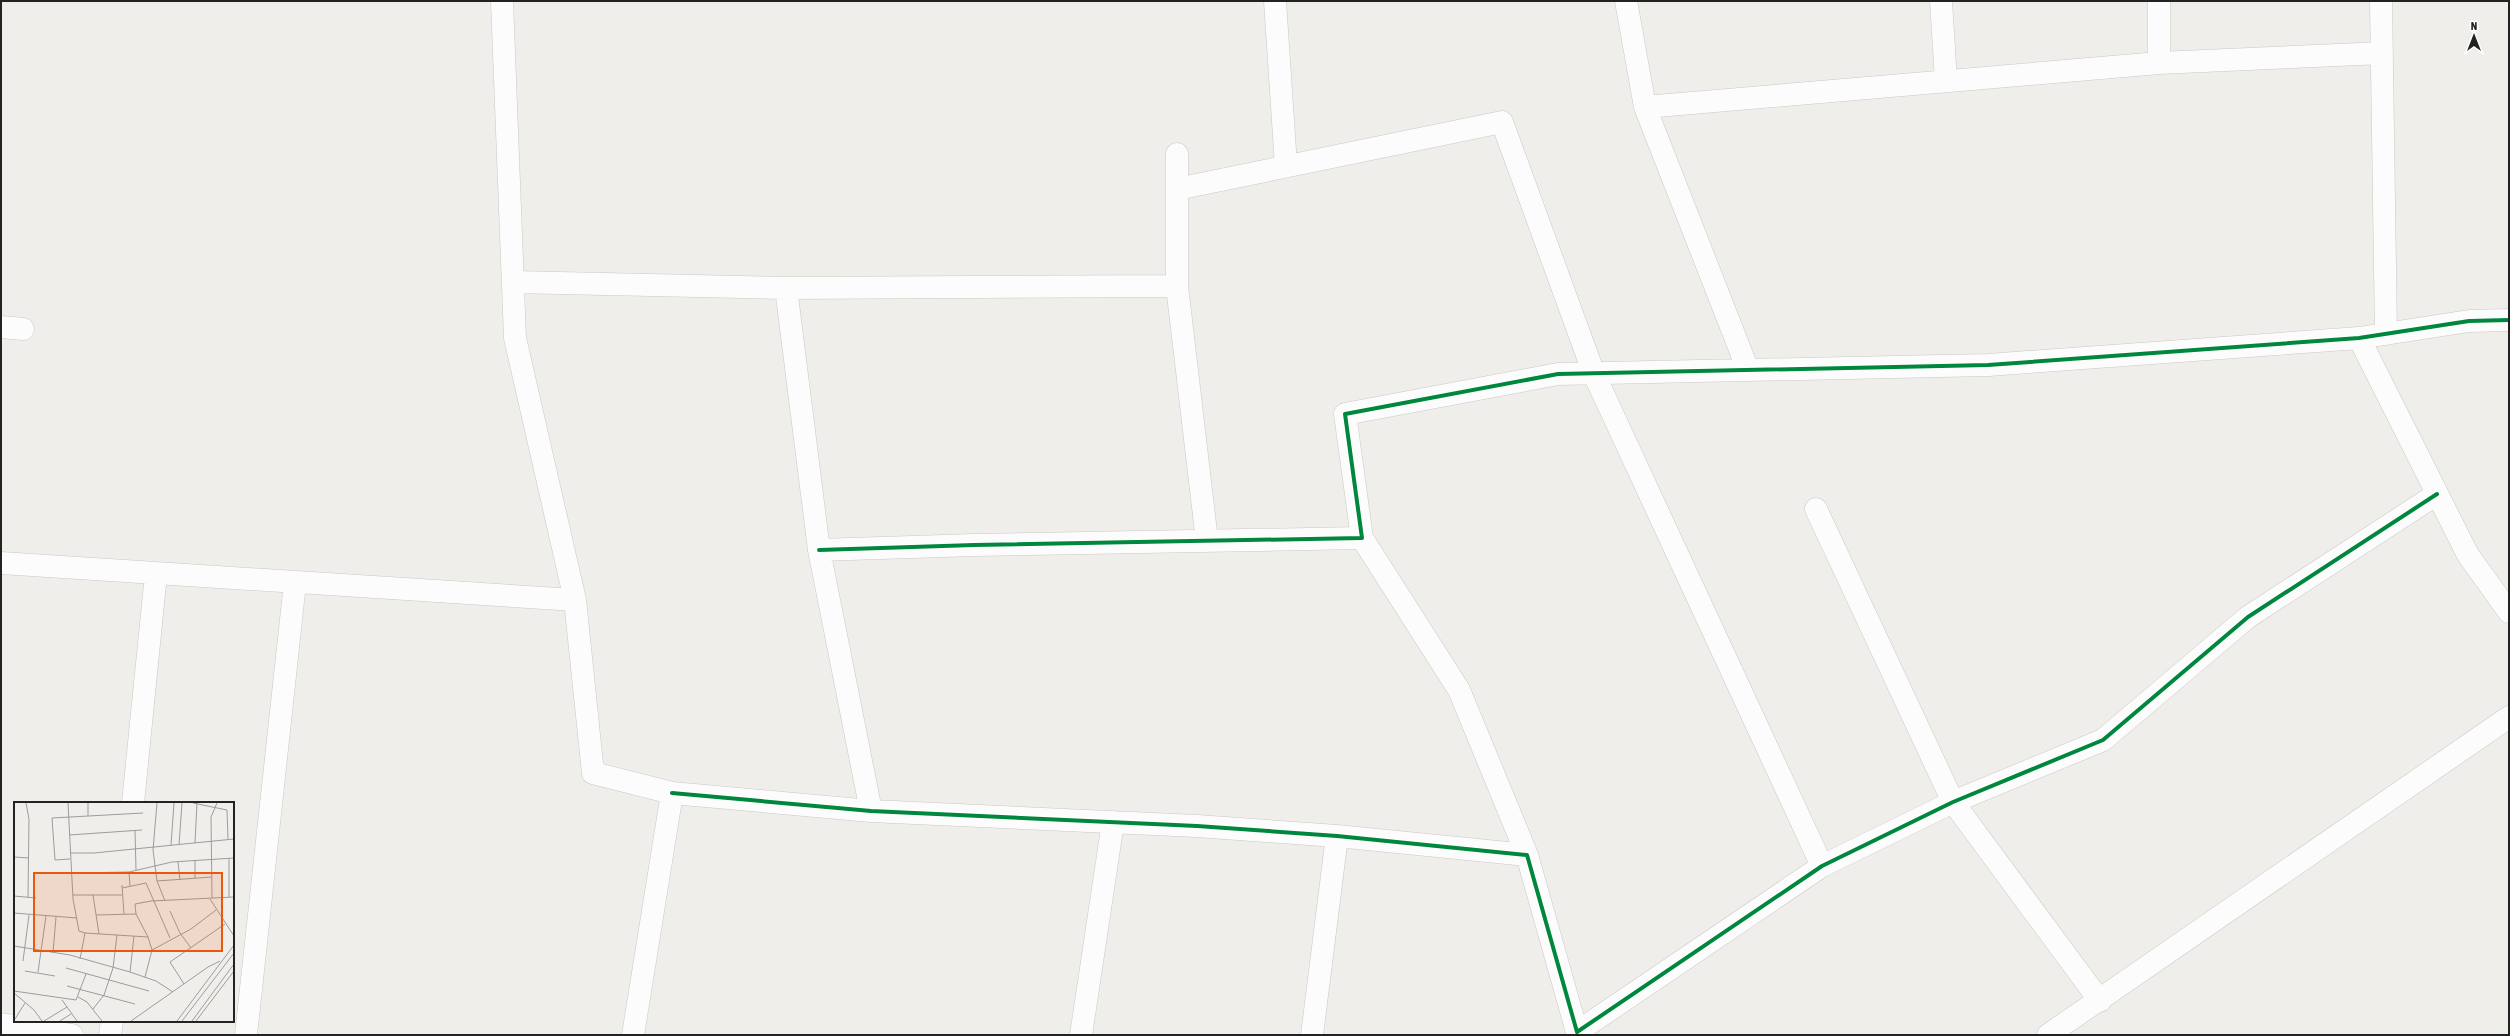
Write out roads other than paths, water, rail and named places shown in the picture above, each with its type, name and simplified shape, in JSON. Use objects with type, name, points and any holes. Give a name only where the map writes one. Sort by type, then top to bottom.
[{"type":"street","points":[[502,1],[515,338],[575,600],[593,773],[672,792],[871,811],[1113,822],[1337,836],[1527,855]]},
{"type":"street","points":[[1274,1],[1286,166]]},
{"type":"street","points":[[1626,1],[1646,107],[1748,370]]},
{"type":"street","points":[[1941,1],[1946,81]]},
{"type":"street","points":[[2159,1],[2159,63]]},
{"type":"street","points":[[2381,1],[2386,334]]},
{"type":"street","points":[[1646,107],[2159,63],[2382,53]]},
{"type":"street","points":[[1177,189],[1502,122],[1594,374],[1822,866]]},
{"type":"street","points":[[1177,154],[1177,286],[1207,541]]},
{"type":"street","points":[[513,282],[786,288],[1177,286]]},
{"type":"street","points":[[786,288],[819,550],[871,811]]},
{"type":"street","points":[[2437,494],[2248,617],[2103,740],[1952,802],[1822,866],[1576,1034],[1527,855],[1459,690],[1362,538],[1345,414],[1558,374],[1988,365],[2359,338],[2469,322],[2509,320]]},
{"type":"street","points":[[1,327],[24,329]]},
{"type":"street","points":[[2359,338],[2468,555],[2509,612]]},
{"type":"street","points":[[1816,509],[1952,802],[2100,1001]]},
{"type":"street","points":[[819,550],[1362,538]]},
{"type":"street","points":[[1,563],[575,600]]},
{"type":"street","points":[[133,802],[156,574]]},
{"type":"street","points":[[246,1035],[295,583]]},
{"type":"street","points":[[2048,1035],[2100,1001],[2509,717]]},
{"type":"street","points":[[633,1035],[672,792]]},
{"type":"street","points":[[1081,1035],[1113,822]]},
{"type":"street","points":[[1312,1035],[1337,836]]},
{"type":"street","points":[[110,1035],[112,1022]]},
{"type":"street","points":[[1,1024],[72,1035]]}]
